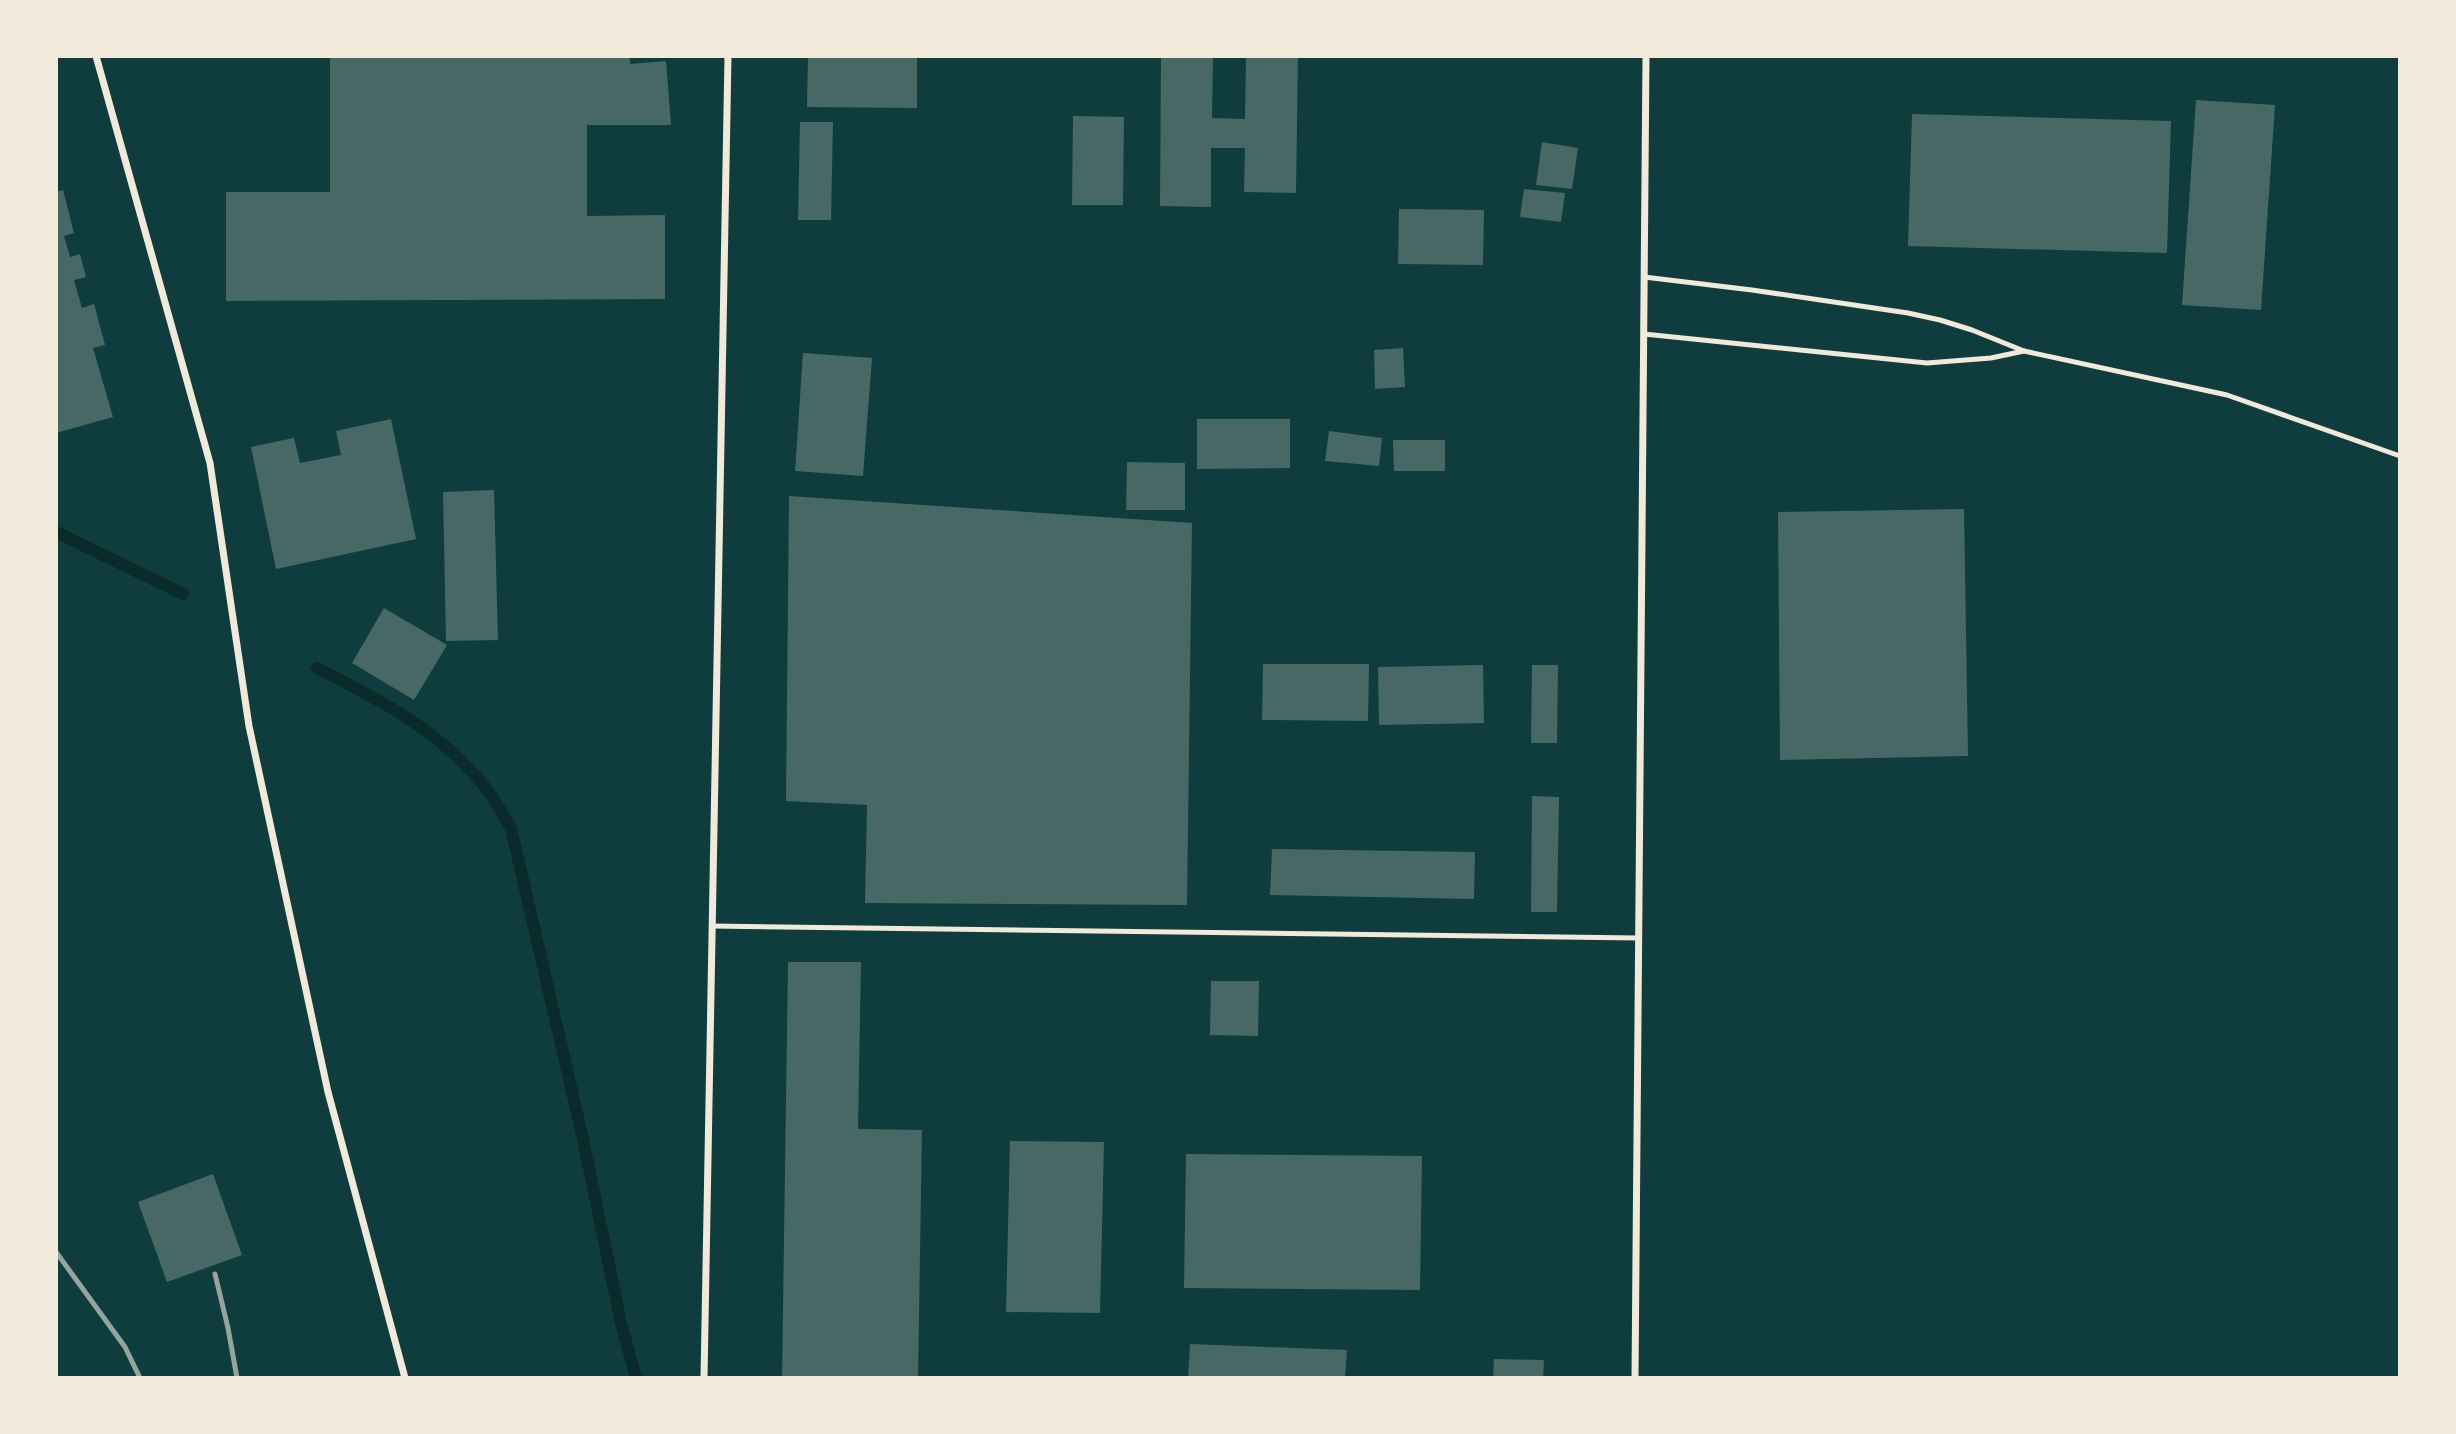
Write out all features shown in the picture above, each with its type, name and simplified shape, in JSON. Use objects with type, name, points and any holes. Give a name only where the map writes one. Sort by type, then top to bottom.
[{"type":"street","points":[[96,56],[210,463],[255,753],[328,1092],[405,1378]]},
{"type":"street","points":[[704,1378],[728,56]]},
{"type":"street","points":[[1635,1378],[1646,56]]},
{"type":"lane","points":[[1644,277],[1908,313],[1972,330],[2024,351],[2227,395],[2400,456]]},
{"type":"lane","points":[[1644,334],[1927,363],[1991,358],[2024,351]]},
{"type":"lane","points":[[712,926],[1638,937]]},
{"type":"building","points":[[330,56],[630,56],[630,64],[666,61],[671,125],[587,125],[587,216],[665,215],[665,299],[226,301],[226,192],[330,192]]},
{"type":"building","points":[[808,56],[917,56],[917,108],[807,107]]},
{"type":"building","points":[[1161,56],[1213,56],[1212,118],[1245,119],[1246,56],[1298,56],[1296,193],[1244,192],[1245,148],[1211,148],[1211,207],[1160,206]]},
{"type":"building","points":[[2196,100],[2275,105],[2261,310],[2182,305]]},
{"type":"building","points":[[1912,114],[2171,121],[2167,253],[1908,246]]},
{"type":"building","points":[[1073,116],[1124,117],[1123,205],[1072,205]]},
{"type":"building","points":[[800,122],[833,122],[831,220],[798,220]]},
{"type":"building","points":[[1542,142],[1578,148],[1572,189],[1536,185]]},
{"type":"building","points":[[1524,189],[1565,193],[1561,222],[1520,217]]},
{"type":"building","points":[[63,190],[74,233],[64,236],[70,257],[80,254],[86,277],[74,280],[82,308],[94,304],[105,345],[93,348],[113,417],[56,433],[56,192]]},
{"type":"building","points":[[1399,209],[1484,210],[1483,265],[1398,264]]},
{"type":"building","points":[[1403,348],[1405,387],[1375,389],[1374,350]]},
{"type":"building","points":[[803,353],[872,358],[863,476],[795,471]]},
{"type":"building","points":[[391,419],[416,539],[276,569],[251,447],[294,438],[300,463],[341,455],[336,431]]},
{"type":"building","points":[[1197,419],[1290,419],[1290,468],[1197,469]]},
{"type":"building","points":[[1329,431],[1382,438],[1379,466],[1325,461]]},
{"type":"building","points":[[1393,440],[1445,440],[1445,471],[1394,471]]},
{"type":"building","points":[[1127,462],[1185,463],[1185,510],[1126,510]]},
{"type":"building","points":[[494,490],[498,640],[446,641],[443,492]]},
{"type":"building","points":[[789,496],[1192,523],[1187,905],[865,903],[867,805],[786,801]]},
{"type":"building","points":[[1964,509],[1968,756],[1780,760],[1778,512]]},
{"type":"building","points":[[384,608],[447,645],[414,700],[352,663]]},
{"type":"building","points":[[1263,664],[1369,664],[1368,721],[1262,720]]},
{"type":"building","points":[[1483,665],[1484,723],[1379,725],[1378,667]]},
{"type":"building","points":[[1532,665],[1558,665],[1557,743],[1531,743]]},
{"type":"building","points":[[1532,796],[1559,797],[1557,912],[1531,912]]},
{"type":"building","points":[[1272,849],[1475,852],[1474,899],[1270,895]]},
{"type":"building","points":[[788,962],[861,962],[858,1129],[922,1130],[918,1378],[782,1378]]},
{"type":"building","points":[[1211,981],[1259,981],[1258,1036],[1210,1035]]},
{"type":"building","points":[[1010,1141],[1104,1142],[1100,1313],[1006,1312]]},
{"type":"building","points":[[1186,1154],[1422,1156],[1420,1290],[1184,1288]]},
{"type":"building","points":[[213,1174],[242,1255],[167,1282],[138,1202]]},
{"type":"building","points":[[1190,1344],[1347,1350],[1345,1378],[1188,1378]]},
{"type":"building","points":[[1494,1359],[1544,1360],[1543,1378],[1493,1378]]},
{"type":"waterway","points":[[56,532],[183,594]]},
{"type":"waterway","points":[[317,668],[386,705],[449,749],[485,787],[511,828],[583,1139],[621,1323],[636,1378]]},
{"type":"railway","points":[[56,1252],[125,1347],[140,1378]]},
{"type":"railway","points":[[215,1274],[237,1378]]}]
